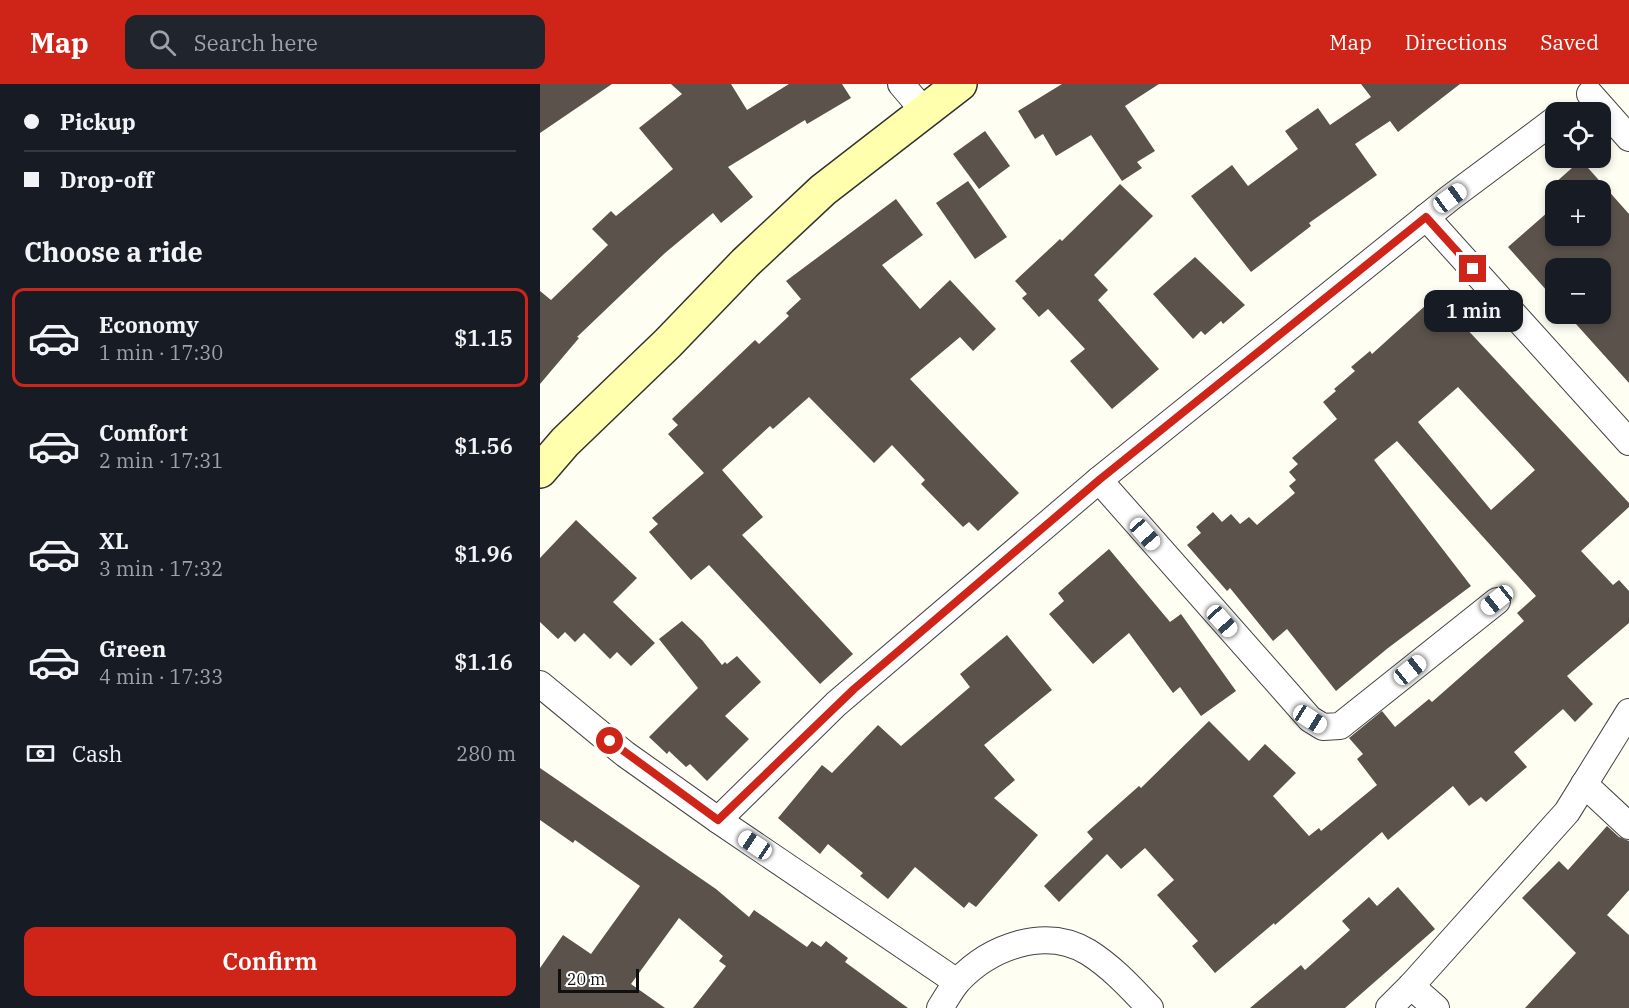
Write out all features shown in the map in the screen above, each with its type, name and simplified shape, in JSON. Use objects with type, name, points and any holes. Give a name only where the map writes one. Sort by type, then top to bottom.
[{"type":"street","points":[[901,84],[924,111]]},
{"type":"street","points":[[540,471],[565,442],[823,190],[960,84]]},
{"type":"street","points":[[1578,102],[1596,89],[1629,138]]},
{"type":"street","points":[[718,820],[836,704],[1099,480],[1426,217],[1545,127]]},
{"type":"street","points":[[1426,217],[1629,442]]},
{"type":"street","points":[[1099,480],[1310,719],[1323,727],[1340,726],[1497,600]]},
{"type":"street","points":[[540,684],[625,754],[957,982]]},
{"type":"street","points":[[1389,1008],[1412,986],[1567,812],[1629,712]]},
{"type":"street","points":[[1584,784],[1629,826]]},
{"type":"street","points":[[940,1008],[957,982],[978,963],[1007,947],[1043,939],[1068,943],[1087,951],[1110,967],[1150,1008]]},
{"type":"street","points":[[1412,986],[1436,1008]]},
{"type":"building","points":[[540,84],[612,84],[540,133]]},
{"type":"building","points":[[671,84],[731,84],[747,110],[789,84],[842,84],[851,98],[807,124],[805,120],[728,167],[753,197],[721,223],[713,213],[665,253],[577,337],[579,338],[540,384],[540,291],[551,300],[608,245],[592,229],[611,211],[616,216],[673,169],[639,128],[682,94]]},
{"type":"building","points":[[1062,84],[1159,84],[1125,106],[1155,151],[1137,162],[1142,168],[1122,181],[1091,135],[1056,156],[1043,134],[1035,139],[1018,111]]},
{"type":"building","points":[[1361,84],[1460,84],[1398,132],[1390,121],[1355,144],[1377,175],[1309,223],[1311,226],[1251,272],[1191,196],[1232,165],[1248,186],[1298,149],[1285,131],[1318,108],[1330,125],[1371,97]]},
{"type":"building","points":[[985,131],[1010,166],[979,189],[953,154]]},
{"type":"building","points":[[1572,168],[1588,168],[1599,180],[1558,180]]},
{"type":"building","points":[[968,181],[1007,237],[975,259],[936,203]]},
{"type":"building","points":[[1120,184],[1153,216],[1094,275],[1108,290],[1098,300],[1159,369],[1112,409],[1070,361],[1085,349],[1048,309],[1039,317],[1022,298],[1027,294],[1015,281],[1060,239],[1062,241]]},
{"type":"building","points":[[1611,194],[1629,214],[1629,383],[1576,324],[1611,324],[1611,258],[1545,258],[1545,289],[1508,247],[1545,215],[1545,246],[1611,246]]},
{"type":"building","points":[[896,199],[923,235],[882,265],[920,309],[950,280],[996,329],[973,351],[960,337],[910,379],[1019,493],[978,531],[969,522],[963,527],[921,484],[925,480],[892,445],[874,463],[809,397],[773,429],[770,426],[722,470],[763,517],[742,535],[853,654],[820,684],[709,565],[691,580],[649,532],[658,524],[652,518],[704,473],[668,434],[678,425],[672,419],[755,340],[759,344],[789,316],[786,313],[801,299],[786,281]]},
{"type":"building","points":[[1195,257],[1245,305],[1223,324],[1221,321],[1205,335],[1201,331],[1193,339],[1153,294]]},
{"type":"building","points":[[1436,296],[1629,503],[1629,507],[1581,551],[1613,585],[1619,580],[1629,591],[1629,623],[1567,676],[1593,704],[1575,722],[1563,709],[1514,752],[1527,767],[1486,802],[1481,797],[1469,806],[1453,786],[1388,840],[1382,832],[1275,925],[1274,923],[1215,973],[1192,946],[1198,941],[1157,895],[1174,880],[1145,848],[1121,869],[1107,854],[1059,902],[1044,886],[1093,839],[1087,832],[1139,786],[1141,788],[1209,721],[1249,761],[1265,744],[1296,773],[1273,796],[1309,836],[1319,828],[1321,831],[1377,785],[1357,759],[1363,754],[1349,738],[1382,711],[1395,727],[1429,699],[1432,702],[1524,621],[1517,613],[1536,596],[1397,441],[1374,460],[1471,586],[1388,648],[1336,691],[1287,629],[1273,641],[1230,588],[1227,591],[1187,545],[1201,533],[1196,527],[1213,512],[1222,522],[1231,514],[1240,524],[1249,517],[1257,525],[1295,493],[1289,486],[1296,480],[1289,472],[1298,464],[1292,458],[1337,419],[1323,402],[1355,371],[1351,367],[1370,351],[1372,354]],"holes":[[[1458,387],[1535,470],[1491,510],[1418,422]]]},
{"type":"building","points":[[576,520],[637,578],[613,602],[655,643],[631,666],[617,652],[610,659],[584,633],[575,642],[565,632],[558,639],[540,622],[540,558]]},
{"type":"building","points":[[1109,549],[1170,622],[1181,614],[1236,691],[1201,716],[1180,687],[1173,693],[1129,633],[1093,664],[1049,614],[1064,601],[1058,593]]},
{"type":"building","points":[[682,621],[702,640],[722,665],[737,656],[761,682],[725,716],[749,739],[707,781],[690,764],[686,767],[669,751],[667,754],[649,737],[698,688],[659,639]]},
{"type":"building","points":[[1007,635],[1052,690],[984,745],[1015,780],[994,798],[1038,835],[976,907],[969,902],[964,908],[915,867],[888,899],[860,876],[863,873],[828,844],[820,854],[778,818],[822,765],[832,773],[878,725],[901,746],[970,687],[960,674]]},
{"type":"building","points":[[540,768],[716,889],[749,917],[754,910],[807,947],[812,941],[821,947],[826,941],[848,958],[845,962],[908,1008],[693,1008],[726,966],[719,961],[723,956],[679,918],[631,984],[665,1008],[540,1008],[540,968],[563,935],[591,954],[640,886],[575,840],[573,843],[540,820]]},
{"type":"building","points":[[1607,826],[1619,837],[1629,841],[1629,890],[1607,915],[1629,935],[1629,1008],[1525,1008],[1576,953],[1522,898],[1559,861],[1568,870]]},
{"type":"building","points":[[1398,887],[1435,929],[1345,1008],[1250,1008],[1301,965],[1305,970],[1350,930],[1342,921],[1369,897],[1377,906]]},
{"type":"route","points":[[610,741],[718,820],[836,704],[1099,480],[1426,217],[1473,269]]}]
